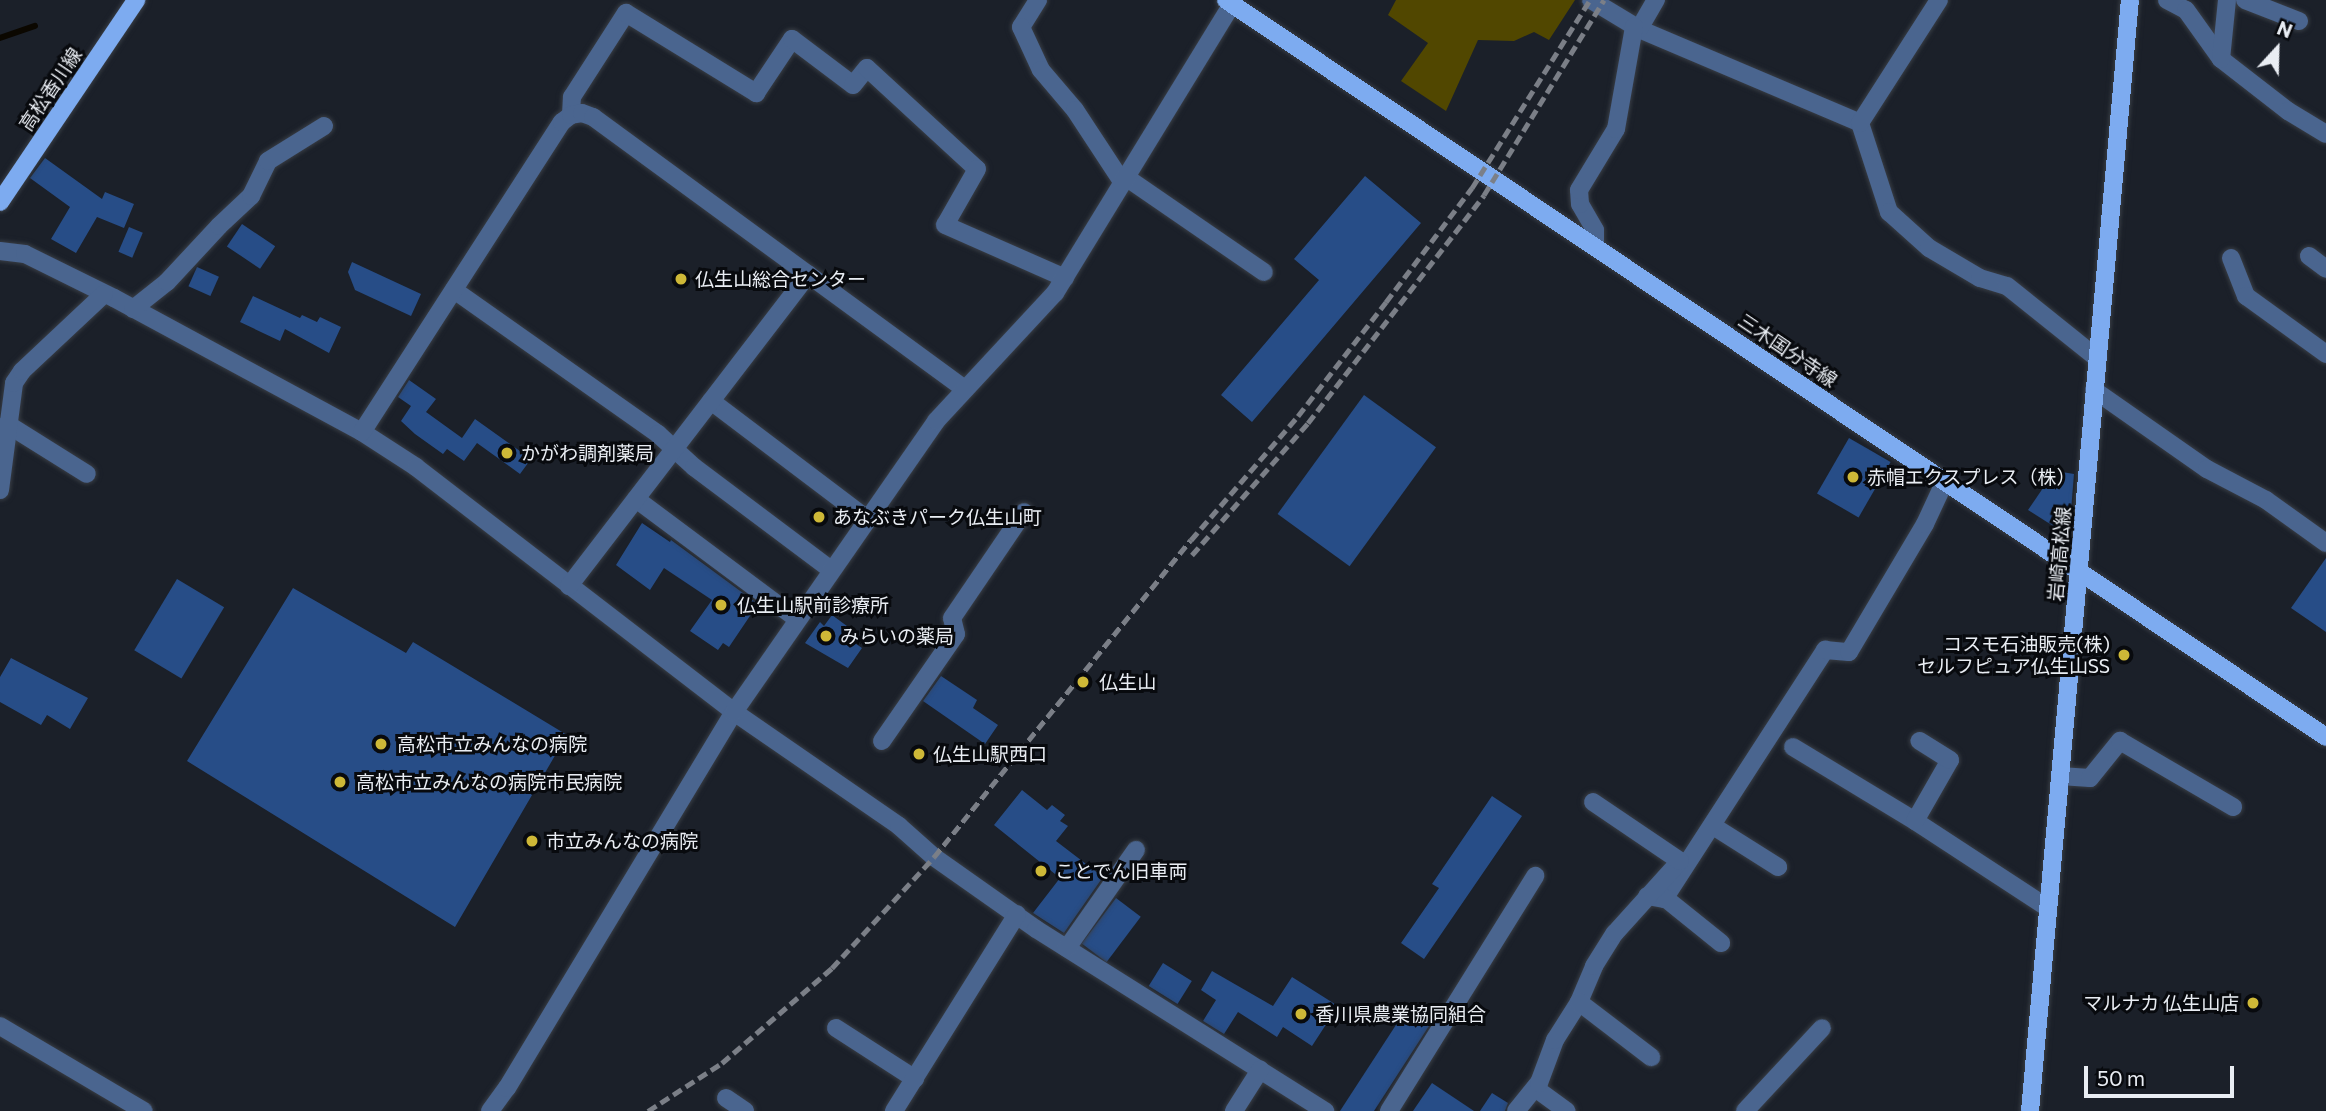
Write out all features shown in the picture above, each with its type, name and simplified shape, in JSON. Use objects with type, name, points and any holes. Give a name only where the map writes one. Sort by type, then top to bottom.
[{"type":"main road","name":"高松香川線","points":[[0,202],[136,0]]},
{"type":"main road","name":"岩崎高松線","points":[[2030,1111],[2130,0]]},
{"type":"main road","name":"三木国分寺線","points":[[1229,2],[2326,737]]},
{"type":"street","points":[[1038,0],[1021,27],[1041,70],[1075,110],[1125,180],[1264,272]]},
{"type":"street","points":[[1591,0],[1637,28],[1860,123],[1889,212],[1928,248],[1980,278],[2007,286],[2097,358]]},
{"type":"street","points":[[1595,246],[1595,230],[1580,204],[1579,190],[1616,129],[1637,28],[1656,0]]},
{"type":"street","points":[[1860,123],[1939,0]]},
{"type":"street","points":[[2167,0],[2186,10],[2221,59],[2288,111],[2326,134]]},
{"type":"street","points":[[2221,59],[2227,0]]},
{"type":"street","points":[[2245,0],[2299,21]]},
{"type":"street","points":[[490,1111],[507,1088],[734,712],[936,421],[1055,293],[1229,2]]},
{"type":"street","points":[[571,115],[572,97],[626,13],[756,93],[792,39],[853,85],[867,68],[977,169],[946,225],[1065,278]]},
{"type":"street","points":[[362,432],[562,122],[571,115],[582,113],[593,117],[965,389]]},
{"type":"street","points":[[133,309],[167,282],[251,196],[268,161],[324,126]]},
{"type":"street","points":[[0,251],[25,254],[362,432],[415,467],[734,712],[899,826],[934,857],[1067,948],[1325,1111]]},
{"type":"street","points":[[2309,256],[2326,268]]},
{"type":"street","points":[[2231,258],[2246,296],[2326,354]]},
{"type":"street","points":[[569,586],[808,274]]},
{"type":"street","points":[[454,290],[658,434],[831,570]]},
{"type":"street","points":[[0,490],[14,383],[22,371],[104,294]]},
{"type":"street","points":[[2094,390],[2207,469],[2266,500],[2326,543]]},
{"type":"street","points":[[711,401],[867,519]]},
{"type":"street","points":[[7,424],[87,474]]},
{"type":"street","points":[[1516,1111],[1535,1088],[1555,1040],[1579,1002],[1594,966],[1615,933],[1656,897],[1713,826],[1825,650],[1849,652],[1925,524],[1945,481]]},
{"type":"street","points":[[636,499],[797,619]]},
{"type":"street","points":[[882,741],[956,634],[952,618],[1024,512]]},
{"type":"street","points":[[1915,821],[1950,760],[1920,741]]},
{"type":"street","points":[[2060,776],[2090,778],[2120,741],[2233,807]]},
{"type":"street","points":[[1793,747],[1915,821],[2048,908]]},
{"type":"street","points":[[1593,802],[1680,861],[1656,897]]},
{"type":"street","points":[[1713,826],[1778,867]]},
{"type":"street","points":[[1067,948],[1136,850]]},
{"type":"street","points":[[1389,1111],[1535,876]]},
{"type":"street","points":[[1656,897],[1721,943]]},
{"type":"street","points":[[894,1111],[1017,914]]},
{"type":"street","points":[[1579,1002],[1651,1057]]},
{"type":"street","points":[[0,1026],[144,1111]]},
{"type":"street","points":[[836,1028],[915,1079]]},
{"type":"street","points":[[1745,1111],[1822,1028]]},
{"type":"street","points":[[1234,1111],[1260,1070]]},
{"type":"street","points":[[1535,1088],[1567,1111]]},
{"type":"street","points":[[726,1098],[745,1111]]},
{"type":"shaded area","points":[[1396,0],[1575,0],[1549,40],[1534,32],[1514,41],[1478,40],[1446,111],[1401,81],[1428,43],[1388,15]]},
{"type":"building","points":[[45,158],[102,199],[105,192],[134,204],[124,228],[97,217],[76,253],[51,239],[70,207],[30,178]]},
{"type":"building","points":[[1365,176],[1421,223],[1252,422],[1221,395],[1319,280],[1294,259]]},
{"type":"building","points":[[242,224],[275,246],[260,269],[227,246]]},
{"type":"building","points":[[129,227],[143,233],[132,258],[118,252]]},
{"type":"building","points":[[352,262],[421,294],[411,316],[355,290],[348,272]]},
{"type":"building","points":[[197,267],[219,277],[210,296],[188,286]]},
{"type":"building","points":[[253,296],[300,318],[302,315],[317,322],[320,317],[341,327],[329,353],[285,329],[280,341],[240,322]]},
{"type":"building","points":[[409,380],[436,399],[426,412],[462,438],[475,419],[531,459],[520,474],[477,443],[464,461],[447,449],[443,454],[415,434],[401,421],[411,406],[398,397]]},
{"type":"building","points":[[1364,395],[1436,447],[1350,566],[1278,514]]},
{"type":"building","name":"赤帽エクスプレス（株）","points":[[1849,438],[1891,462],[1859,517],[1817,493]]},
{"type":"building","points":[[2062,472],[2074,474],[2069,536],[2028,510],[2043,488]]},
{"type":"building","points":[[642,523],[670,542],[671,540],[758,604],[729,647],[723,643],[718,650],[690,631],[712,600],[664,568],[650,590],[616,565]]},
{"type":"building","points":[[2326,558],[2326,632],[2291,608]]},
{"type":"building","points":[[177,579],[224,607],[181,678],[134,650]]},
{"type":"building","points":[[293,588],[406,653],[413,642],[567,735],[455,927],[187,761]]},
{"type":"building","points":[[832,615],[851,629],[846,637],[862,648],[848,668],[805,643],[820,622],[824,626]]},
{"type":"building","points":[[11,658],[88,698],[70,729],[47,715],[41,725],[0,702],[0,677]]},
{"type":"building","points":[[941,676],[977,700],[973,708],[998,725],[985,744],[923,701]]},
{"type":"building","points":[[1022,790],[1047,810],[1052,805],[1065,815],[1060,821],[1068,826],[1056,841],[1103,877],[1064,933],[1033,913],[1060,878],[994,825]]},
{"type":"building","points":[[1492,796],[1522,816],[1424,959],[1401,943],[1439,888],[1432,884]]},
{"type":"building","points":[[1116,898],[1141,917],[1106,962],[1082,944]]},
{"type":"building","points":[[1163,963],[1192,981],[1178,1004],[1149,986]]},
{"type":"building","points":[[1212,971],[1273,1006],[1292,977],[1338,1006],[1312,1046],[1283,1027],[1277,1037],[1238,1012],[1224,1034],[1203,1021],[1216,1000],[1201,990]]},
{"type":"building","points":[[1407,1008],[1431,1023],[1374,1111],[1340,1111]]},
{"type":"building","points":[[1432,1083],[1474,1111],[1413,1111]]},
{"type":"building","points":[[1492,1093],[1508,1103],[1505,1111],[1480,1111]]},
{"type":"waterway","points":[[0,38],[35,26]]},
{"type":"railway","points":[[648,1111],[722,1063],[832,968],[934,857],[1191,540],[1298,416],[1386,302],[1472,188],[1590,0]]},
{"type":"railway","points":[[1192,555],[1308,423],[1484,195],[1604,0]]},
{"type":"place","name":"仏生山総合センター","points":[[681,279]]},
{"type":"place","name":"かがわ調剤薬局","points":[[507,453]]},
{"type":"place","name":"赤帽エクスプレス（株）","points":[[1853,477]]},
{"type":"place","name":"あなぶきパーク仏生山町","points":[[819,517]]},
{"type":"place","name":"仏生山駅前診療所","points":[[721,605]]},
{"type":"place","name":"みらいの薬局","points":[[826,636]]},
{"type":"place","name":"コスモ石油販売(株) セルフピュア仏生山SS","points":[[2124,655]]},
{"type":"place","name":"仏生山","points":[[1083,682]]},
{"type":"place","name":"高松市立みんなの病院","points":[[381,744]]},
{"type":"place","name":"仏生山駅西口","points":[[919,754]]},
{"type":"place","name":"高松市立みんなの病院市民病院","points":[[340,782]]},
{"type":"place","name":"市立みんなの病院","points":[[532,841]]},
{"type":"place","name":"ことでん旧車両","points":[[1041,871]]},
{"type":"place","name":"マルナカ 仏生山店","points":[[2253,1003]]},
{"type":"place","name":"香川県農業協同組合","points":[[1301,1014]]}]
